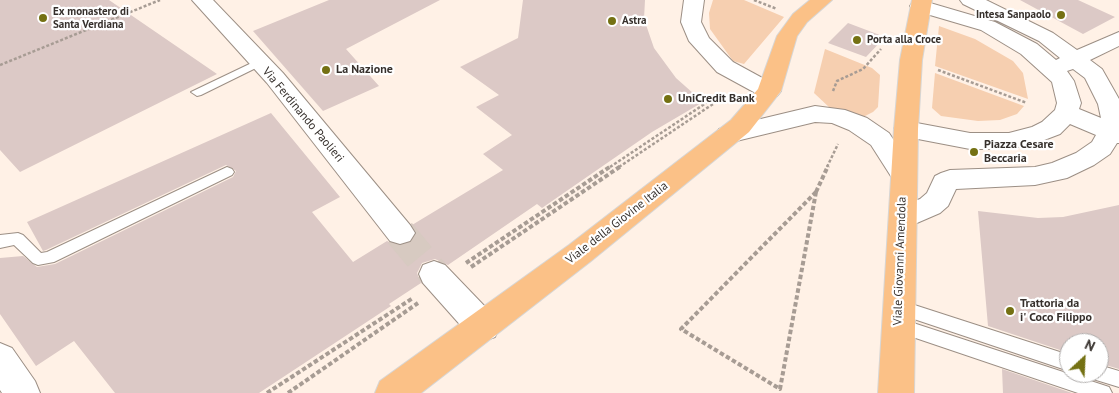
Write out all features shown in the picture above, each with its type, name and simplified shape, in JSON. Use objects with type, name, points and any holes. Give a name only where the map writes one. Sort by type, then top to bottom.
[{"type":"main road","name":"Viale della Giovine Italia","points":[[393,393],[483,327],[728,135],[758,106],[769,91],[788,36],[800,18],[822,0]]},
{"type":"main road","points":[[906,129],[911,60],[921,3]]},
{"type":"main road","name":"Viale Giovanni Amendola","points":[[896,393],[906,129]]},
{"type":"street","name":"Via Ferdinando Paolieri","points":[[202,0],[300,108],[400,233]]},
{"type":"street","points":[[694,0],[691,22],[700,41],[725,66],[769,91]]},
{"type":"street","points":[[970,0],[1022,22],[1059,44],[1094,74],[1110,104],[1115,133]]},
{"type":"street","points":[[906,129],[970,141],[1009,141],[1039,134],[1051,128],[1066,113],[1069,103],[1068,93],[1063,81],[1054,70],[1029,49],[995,29],[921,3]]},
{"type":"street","points":[[1054,70],[1119,38]]},
{"type":"street","points":[[1066,113],[1115,133]]},
{"type":"street","points":[[728,135],[807,116],[826,114],[853,121],[870,130],[887,147],[903,174]]},
{"type":"street","points":[[903,218],[930,206],[938,199],[945,183],[950,180],[1035,176],[1058,171],[1085,159],[1101,148],[1115,133]]},
{"type":"street","points":[[439,280],[483,327]]},
{"type":"street","points":[[0,359],[22,393]]},
{"type":"lane","points":[[197,92],[260,62]]},
{"type":"lane","points":[[0,242],[6,239],[18,239],[38,259],[49,258],[228,172]]},
{"type":"lane","points":[[899,316],[1059,360]]},
{"type":"lane","points":[[899,316],[1103,393]]},
{"type":"path","points":[[0,65],[160,0]]},
{"type":"path","points":[[876,47],[887,51]]},
{"type":"path","points":[[816,192],[681,329],[780,389],[816,192],[839,145],[826,114],[837,81],[862,69],[881,49]]},
{"type":"path","points":[[935,69],[1027,103]]},
{"type":"path","points":[[268,393],[711,102]]},
{"type":"path","points":[[288,393],[439,280]]},
{"type":"shaded area","points":[[713,0],[744,0],[784,17],[744,64],[733,61],[710,29],[709,13]]},
{"type":"shaded area","points":[[939,26],[975,39],[1013,61],[1023,73],[1028,99],[935,66]]},
{"type":"shaded area","points":[[825,49],[872,68],[880,75],[878,107],[873,112],[865,116],[852,116],[830,108],[814,93]]},
{"type":"shaded area","points":[[935,73],[1024,106],[1017,114],[1000,120],[978,121],[941,116],[932,108]]},
{"type":"building","points":[[0,0],[109,0],[217,74],[20,172],[0,150]]},
{"type":"building","name":"La Nazione","points":[[329,0],[440,0],[346,49],[379,86],[323,111],[253,31]]},
{"type":"building","points":[[523,0],[645,0],[644,19],[654,48],[676,78],[703,102],[652,132],[542,208],[537,204],[448,265],[435,259],[422,263],[417,273],[421,283],[389,304],[391,306],[259,393],[115,393],[74,341],[36,366],[0,314],[0,258],[23,256],[37,267],[55,264],[233,177],[236,171],[226,165],[43,251],[27,222],[271,113],[340,197],[312,212],[353,262],[387,241],[399,246],[411,243],[417,234],[412,225],[503,170],[483,154],[512,135],[476,107],[499,95],[460,67],[518,38]]},
{"type":"building","points":[[1020,0],[1078,0],[1115,17],[1083,34]]},
{"type":"building","name":"Porta alla Croce","points":[[848,23],[885,37],[866,57],[828,43]]},
{"type":"building","points":[[1119,205],[1119,369],[1109,366],[1109,333],[1059,333],[1059,350],[988,326],[978,211],[1038,218],[1063,217]]},
{"type":"building","points":[[1002,369],[1072,393],[1003,393]]},
{"type":"tunnel","points":[[400,233],[434,274]]},
{"type":"place","name":"Intesa Sanpaolo","points":[[1061,15]]},
{"type":"place","name":"Ex monastero di Santa Verdiana","points":[[43,18]]},
{"type":"place","name":"Astra","points":[[612,21]]},
{"type":"place","name":"Porta alla Croce","points":[[857,40]]},
{"type":"place","name":"La Nazione","points":[[326,70]]},
{"type":"place","name":"UniCredit Bank","points":[[668,99]]},
{"type":"place","name":"Piazza Cesare Beccaria","points":[[974,152]]},
{"type":"place","name":"Trattoria da i' Coco Filippo","points":[[1010,311]]}]
